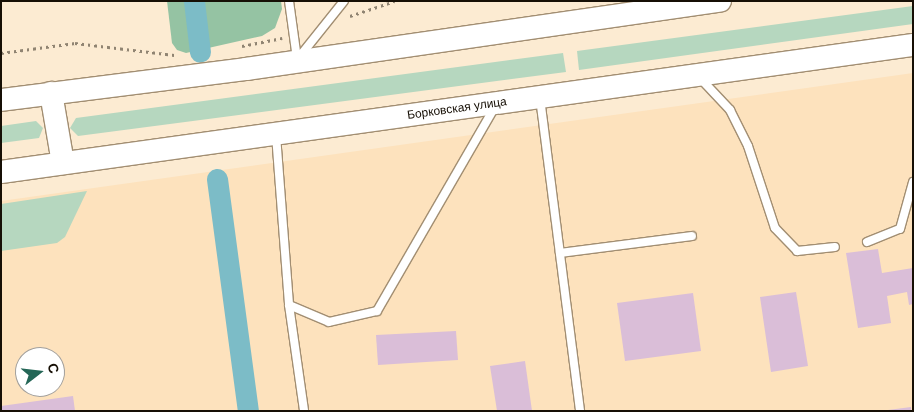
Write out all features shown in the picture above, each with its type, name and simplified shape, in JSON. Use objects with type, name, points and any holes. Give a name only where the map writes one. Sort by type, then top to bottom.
[{"type":"main road","points":[[1,100],[297,61],[720,1]]},
{"type":"main road","name":"Борковская улица","points":[[1,172],[913,45]]},
{"type":"main road","points":[[51,93],[63,163]]},
{"type":"lane","points":[[289,1],[297,61]]},
{"type":"lane","points":[[297,61],[344,1]]},
{"type":"lane","points":[[696,75],[730,110],[748,146],[775,228],[797,251],[835,247]]},
{"type":"lane","points":[[540,98],[580,411]]},
{"type":"lane","points":[[289,305],[329,322],[377,311],[497,104]]},
{"type":"lane","points":[[275,133],[289,305],[304,411]]},
{"type":"lane","points":[[867,242],[900,230],[913,182]]},
{"type":"lane","points":[[560,253],[692,236]]},
{"type":"path","points":[[326,24],[394,1]]},
{"type":"path","points":[[234,48],[293,34]]},
{"type":"path","points":[[1,53],[75,44],[178,56]]},
{"type":"shaded area","points":[[913,73],[913,411],[1,411],[1,201]]},
{"type":"green space","points":[[167,1],[281,1],[282,9],[275,28],[262,36],[186,53],[177,50],[172,43]]},
{"type":"green space","points":[[913,6],[913,24],[579,70],[577,51]]},
{"type":"green space","points":[[563,53],[566,72],[78,136],[70,128],[76,118]]},
{"type":"green space","points":[[36,121],[43,128],[39,138],[1,143],[1,126]]},
{"type":"green space","points":[[87,191],[65,237],[57,243],[1,251],[1,204]]},
{"type":"building","points":[[878,249],[882,273],[913,268],[913,304],[909,305],[907,292],[887,296],[891,323],[858,328],[846,253]]},
{"type":"building","points":[[796,292],[808,366],[771,372],[760,297]]},
{"type":"building","points":[[693,293],[701,351],[625,361],[617,303]]},
{"type":"building","points":[[456,331],[458,360],[378,365],[376,335]]},
{"type":"building","points":[[525,361],[532,411],[497,411],[490,366]]},
{"type":"building","points":[[73,396],[75,411],[1,411],[1,406]]},
{"type":"building","points":[[911,407],[911,411],[888,411],[888,410]]},
{"type":"waterway","points":[[194,1],[200,52]]},
{"type":"waterway","points":[[217,179],[248,411]]}]
